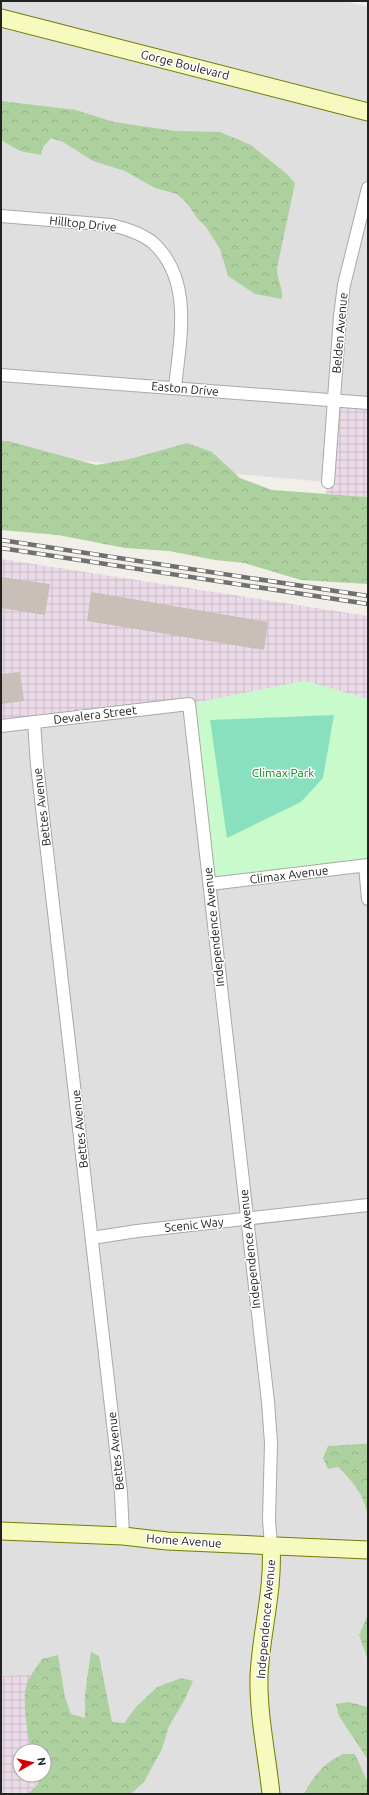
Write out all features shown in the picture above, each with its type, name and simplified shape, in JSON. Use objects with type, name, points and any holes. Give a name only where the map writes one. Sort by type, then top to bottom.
[{"type":"street","name":"Gorge Boulevard","points":[[1,18],[368,112]]},
{"type":"street","name":"Belden Avenue","points":[[328,482],[340,316],[344,285],[368,188]]},
{"type":"street","name":"Hilltop Drive","points":[[1,216],[112,225],[128,230],[150,241],[163,254],[173,270],[179,290],[182,309],[175,388]]},
{"type":"street","name":"Easton Drive","points":[[1,375],[368,403]]},
{"type":"street","name":"Devalera Street","points":[[1,726],[189,704]]},
{"type":"street","name":"Independence Avenue","points":[[189,704],[272,1443],[270,1520],[272,1564],[271,1587],[259,1676],[271,1794]]},
{"type":"street","name":"Bettes Avenue","points":[[34,722],[121,1493],[124,1536]]},
{"type":"street","name":"Climax Avenue","points":[[210,884],[366,865]]},
{"type":"street","points":[[366,865],[368,899]]},
{"type":"street","name":"Scenic Way","points":[[92,1238],[137,1231],[368,1205]]},
{"type":"street","name":"Home Avenue","points":[[1,1531],[124,1536],[167,1541],[368,1550]]},
{"type":"shaded area","points":[[1,1],[344,1],[368,7],[368,403],[328,482],[1,454]]},
{"type":"shaded area","points":[[334,400],[368,403],[368,497],[326,494]]},
{"type":"shaded area","points":[[1,559],[368,616],[368,699],[305,681],[189,704],[1,726]]},
{"type":"shaded area","points":[[189,704],[368,865],[368,1794],[57,1794],[52,1756],[52,1743],[50,1743],[41,1674],[1,1676],[1,726]]},
{"type":"shaded area","points":[[41,1674],[50,1743],[12,1743],[12,1783],[52,1783],[52,1756],[57,1794],[1,1794],[1,1676]]},
{"type":"green space","points":[[1,101],[76,110],[114,122],[175,131],[220,132],[251,145],[287,174],[295,183],[277,268],[282,291],[282,299],[255,294],[228,276],[220,249],[206,227],[197,218],[187,203],[177,194],[155,188],[125,171],[93,161],[63,142],[51,138],[43,147],[41,155],[20,151],[1,140]]},
{"type":"green space","points":[[1,441],[8,441],[96,465],[126,460],[187,443],[212,452],[240,478],[272,490],[368,497],[368,584],[301,580],[244,563],[215,560],[169,551],[125,548],[58,535],[1,530]]},
{"type":"green space","name":"Climax Park","points":[[305,681],[368,699],[368,866],[210,884],[189,704]]},
{"type":"green space","points":[[334,715],[323,778],[301,802],[227,838],[210,720]]},
{"type":"green space","points":[[368,1444],[368,1519],[364,1503],[354,1484],[338,1467],[328,1469],[323,1458],[328,1446]]},
{"type":"green space","points":[[368,1615],[368,1660],[359,1635]]},
{"type":"green space","points":[[91,1652],[99,1656],[112,1722],[124,1723],[136,1707],[157,1687],[181,1678],[193,1681],[185,1699],[169,1726],[162,1749],[144,1782],[131,1794],[27,1794],[38,1785],[38,1783],[52,1783],[52,1743],[29,1743],[25,1698],[25,1690],[28,1680],[42,1659],[58,1655],[65,1697],[71,1714],[85,1718],[85,1694]]},
{"type":"green space","points":[[348,1702],[368,1707],[368,1760],[339,1716],[336,1704]]},
{"type":"green space","points":[[343,1754],[355,1754],[368,1783],[368,1794],[304,1794],[311,1781],[320,1771],[330,1762]]},
{"type":"building","points":[[1,577],[50,584],[45,615],[1,608]]},
{"type":"building","points":[[91,592],[268,622],[264,650],[87,621]]},
{"type":"building","points":[[20,672],[24,701],[1,704],[1,674]]},
{"type":"railway","points":[[1,540],[368,596]]},
{"type":"railway","points":[[1,548],[368,604]]}]
